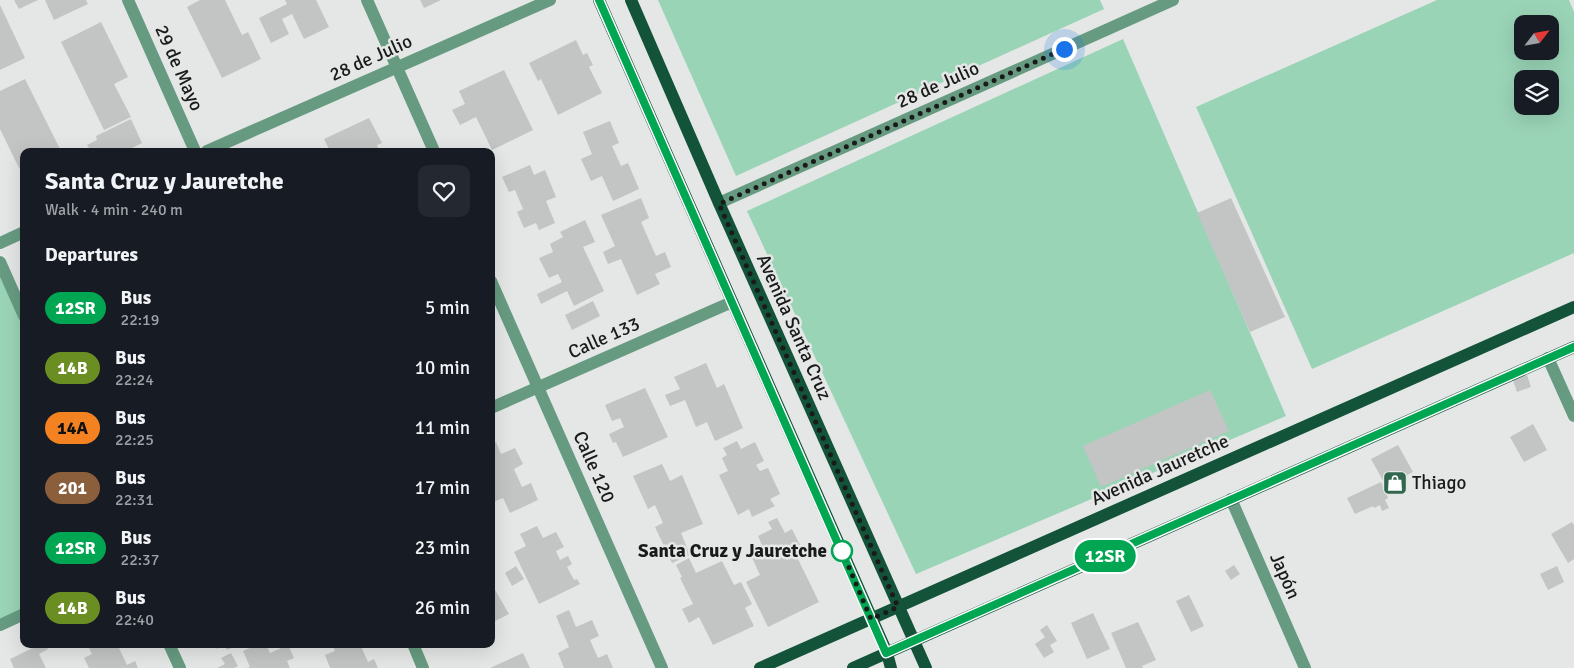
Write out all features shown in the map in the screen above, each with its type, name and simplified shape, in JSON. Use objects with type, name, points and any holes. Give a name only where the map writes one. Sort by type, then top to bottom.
[{"type":"main road","points":[[599,0],[892,668]]},
{"type":"main road","name":"Avenida Santa Cruz","points":[[631,0],[719,204],[926,668]]},
{"type":"main road","name":"Avenida Jauretche","points":[[760,668],[1574,307]]},
{"type":"main road","points":[[853,668],[1574,347]]},
{"type":"street","name":"29 de Mayo","points":[[128,0],[194,148]]},
{"type":"street","points":[[367,0],[433,148]]},
{"type":"street","name":"28 de Julio","points":[[214,148],[550,0]]},
{"type":"street","name":"28 de Julio","points":[[719,204],[1173,0]]},
{"type":"street","points":[[0,242],[20,234]]},
{"type":"street","points":[[0,262],[20,307]]},
{"type":"street","name":"Calle 120","points":[[495,290],[662,668]]},
{"type":"street","name":"Calle 133","points":[[495,406],[732,302]]},
{"type":"street","points":[[1548,358],[1574,416]]},
{"type":"street","name":"Japón","points":[[1231,499],[1305,668]]},
{"type":"street","points":[[0,625],[20,616]]},
{"type":"street","points":[[171,648],[180,668]]},
{"type":"street","points":[[415,648],[423,668]]},
{"type":"green space","points":[[658,0],[1100,0],[1104,9],[736,176]]},
{"type":"green space","points":[[1437,0],[1569,0],[1574,12],[1574,253],[1312,369],[1196,107]]},
{"type":"green space","points":[[1123,39],[1286,416],[916,574],[747,211]]},
{"type":"green space","points":[[0,262],[20,307],[20,616],[0,625]]},
{"type":"building","points":[[14,0],[38,0],[19,9]]},
{"type":"building","points":[[45,0],[86,0],[88,4],[54,20]]},
{"type":"building","points":[[200,0],[225,0],[242,35],[248,32],[261,59],[222,78],[187,7]]},
{"type":"building","points":[[285,0],[316,0],[329,27],[304,39],[292,14],[282,19],[289,34],[271,43],[259,18],[287,4]]},
{"type":"building","points":[[420,0],[441,0],[424,8]]},
{"type":"building","points":[[0,5],[25,58],[0,70]]},
{"type":"building","points":[[101,22],[128,77],[114,84],[131,117],[104,130],[61,42]]},
{"type":"building","points":[[576,40],[583,55],[587,53],[593,65],[589,67],[602,93],[558,115],[541,79],[538,81],[529,63]]},
{"type":"building","points":[[504,70],[533,130],[495,149],[491,148],[476,117],[460,125],[452,110],[465,104],[459,91]]},
{"type":"building","points":[[25,79],[60,148],[20,148],[19,168],[0,129],[0,91]]},
{"type":"building","points":[[369,118],[382,143],[377,145],[378,148],[328,148],[324,139]]},
{"type":"building","points":[[131,119],[142,143],[132,148],[89,148],[87,145],[97,140],[96,136]]},
{"type":"building","points":[[610,121],[619,143],[612,146],[621,166],[628,163],[639,189],[613,201],[602,176],[591,181],[581,159],[592,154],[583,132]]},
{"type":"building","points":[[530,165],[534,175],[545,170],[556,197],[546,201],[555,223],[539,230],[536,223],[524,228],[517,212],[523,209],[515,190],[509,192],[502,177]]},
{"type":"building","points":[[641,198],[649,218],[641,222],[656,256],[665,252],[671,267],[655,274],[660,284],[637,295],[621,259],[608,264],[603,252],[615,246],[601,215]]},
{"type":"building","points":[[1231,198],[1285,317],[1250,332],[1197,213]]},
{"type":"building","points":[[585,220],[595,242],[583,247],[604,291],[574,306],[567,291],[541,304],[537,294],[562,282],[558,274],[549,278],[539,258],[553,252],[550,244],[563,237],[560,232]]},
{"type":"building","points":[[593,301],[600,316],[572,330],[565,315]]},
{"type":"building","points":[[706,363],[717,388],[724,384],[743,428],[715,441],[707,422],[696,427],[685,400],[670,406],[665,395],[680,389],[674,377]]},
{"type":"building","points":[[1527,375],[1531,387],[1517,392],[1513,380]]},
{"type":"building","points":[[645,388],[668,437],[623,457],[616,442],[613,443],[609,434],[624,427],[620,418],[612,421],[605,405]]},
{"type":"building","points":[[1210,390],[1229,431],[1101,487],[1083,446]]},
{"type":"building","points":[[1533,424],[1547,450],[1524,462],[1510,437]]},
{"type":"building","points":[[737,441],[741,449],[755,442],[764,461],[756,465],[760,471],[768,468],[780,494],[770,499],[775,506],[752,517],[749,509],[738,515],[719,475],[728,471],[722,458],[727,455],[723,448]]},
{"type":"building","points":[[495,442],[501,454],[515,448],[523,464],[514,469],[522,487],[531,483],[538,500],[510,513],[503,498],[495,501]]},
{"type":"building","points":[[1398,445],[1413,472],[1386,486],[1371,459]]},
{"type":"building","points":[[662,464],[670,481],[682,475],[703,524],[681,533],[690,555],[672,563],[655,527],[663,523],[655,505],[648,509],[633,476]]},
{"type":"building","points":[[1381,482],[1388,498],[1385,500],[1389,508],[1382,511],[1380,505],[1374,508],[1373,506],[1355,514],[1347,498]]},
{"type":"building","points":[[777,518],[785,533],[792,529],[804,553],[797,557],[819,602],[768,627],[746,582],[760,575],[749,551],[762,545],[758,536],[772,529],[768,522]]},
{"type":"building","points":[[1572,522],[1574,525],[1574,559],[1568,563],[1551,534]]},
{"type":"building","points":[[537,526],[543,538],[556,532],[564,547],[556,551],[560,560],[568,556],[572,564],[567,567],[574,580],[577,579],[580,584],[539,604],[514,552],[526,546],[520,534]]},
{"type":"building","points":[[689,558],[696,573],[722,561],[734,585],[741,582],[752,604],[745,608],[754,626],[713,645],[699,617],[689,623],[682,609],[693,604],[680,578],[682,577],[676,565]]},
{"type":"building","points":[[1234,565],[1240,574],[1231,580],[1225,571]]},
{"type":"building","points":[[516,566],[524,579],[512,586],[505,573]]},
{"type":"building","points":[[1557,566],[1564,582],[1548,590],[1540,574]]},
{"type":"building","points":[[495,590],[509,614],[495,621]]},
{"type":"building","points":[[1189,595],[1204,626],[1191,632],[1176,601]]},
{"type":"building","points":[[569,610],[576,627],[592,620],[599,636],[590,640],[598,658],[607,654],[613,668],[564,668],[558,653],[569,647],[556,616]]},
{"type":"building","points":[[1093,613],[1110,649],[1087,659],[1071,623]]},
{"type":"building","points":[[1138,622],[1156,660],[1142,666],[1143,668],[1126,668],[1111,633]]},
{"type":"building","points":[[1047,625],[1057,641],[1050,645],[1054,652],[1044,658],[1035,644],[1045,637],[1040,630]]},
{"type":"building","points":[[33,648],[48,649],[39,654],[46,668],[14,668],[10,659]]},
{"type":"building","points":[[89,648],[119,648],[127,665],[135,661],[138,668],[89,668],[84,658],[92,654]]},
{"type":"building","points":[[250,648],[268,648],[270,653],[281,648],[289,648],[294,658],[287,661],[290,668],[246,668],[250,667],[243,651]]},
{"type":"building","points":[[334,648],[362,648],[368,662],[374,659],[378,668],[330,668],[325,655],[335,651]]},
{"type":"building","points":[[231,653],[238,666],[234,668],[217,668],[225,664],[221,658]]},
{"type":"building","points":[[523,653],[530,668],[490,668]]},
{"type":"bus line","name":"12SR","points":[[599,0],[886,653],[1574,347]]},
{"type":"place","name":"Thiago","points":[[1395,483]]},
{"type":"place","name":"Santa Cruz y Jauretche","points":[[842,551]]},
{"type":"route","points":[[842,551],[871,619],[898,607],[719,204],[1064,49]]}]
